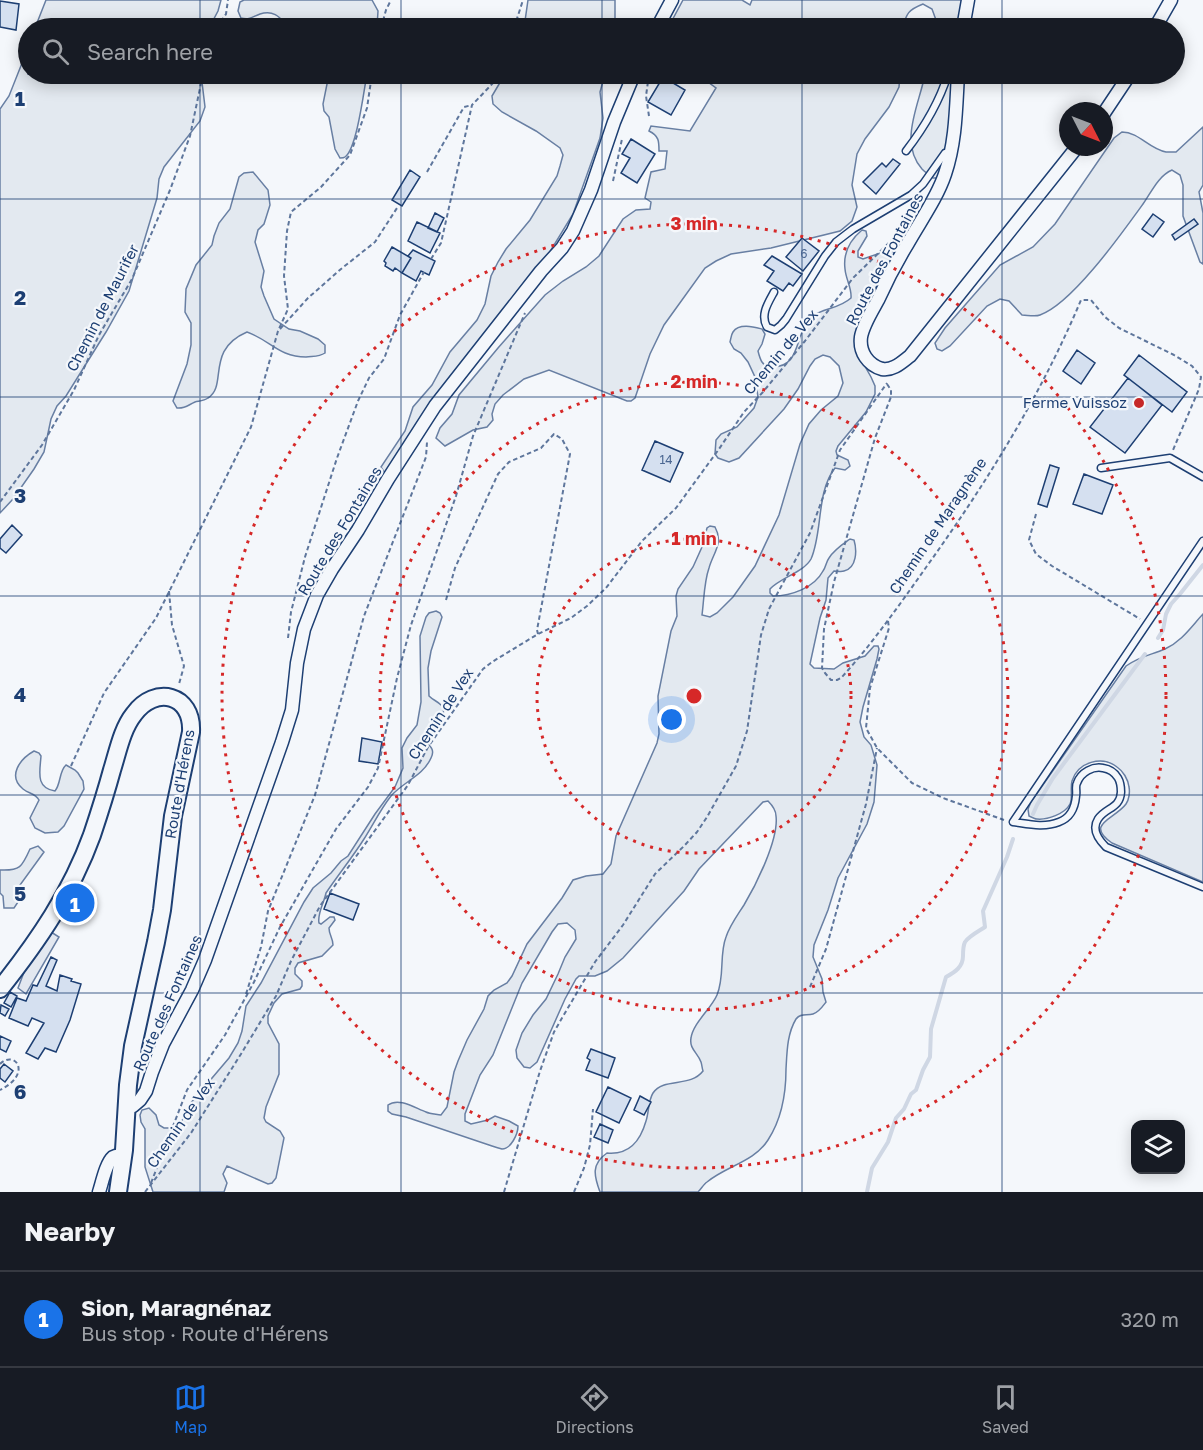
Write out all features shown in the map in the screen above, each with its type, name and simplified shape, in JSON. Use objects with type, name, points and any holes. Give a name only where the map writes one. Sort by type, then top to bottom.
[{"type":"main road","points":[[0,988],[42,933],[75,877],[99,816],[121,741],[130,719],[139,707],[152,699],[161,696],[175,699]]},
{"type":"main road","name":"Route d'Hérens","points":[[118,1192],[135,1033],[162,910],[173,816],[191,732],[188,714],[181,703],[175,699]]},
{"type":"street","points":[[662,18],[672,0]]},
{"type":"street","points":[[965,18],[968,0]]},
{"type":"street","points":[[1161,18],[1172,0]]},
{"type":"street","name":"Route des Fontaines","points":[[127,1108],[134,1106],[146,1090],[163,1044],[205,960],[282,742],[291,710],[304,629],[317,595],[428,417],[573,231],[591,190],[630,84]]},
{"type":"street","name":"Route des Fontaines","points":[[890,369],[880,368],[867,360],[862,352],[861,337],[886,282],[937,192],[946,171],[956,117],[958,84]]},
{"type":"street","points":[[1111,102],[1123,84]]},
{"type":"street","points":[[890,369],[904,361],[916,348],[1070,156]]},
{"type":"street","points":[[99,1192],[112,1158],[116,1155],[123,1156]]},
{"type":"lane","points":[[906,150],[915,140],[944,84]]},
{"type":"lane","points":[[774,292],[763,319],[771,330],[775,330],[786,319],[836,242],[853,229],[911,195],[923,184],[943,154],[951,152]]},
{"type":"lane","points":[[1101,468],[1170,458],[1203,477]]},
{"type":"lane","points":[[1203,541],[1013,822],[1040,826],[1059,822],[1068,817],[1076,798],[1077,783],[1084,773],[1093,768],[1105,768],[1113,772],[1119,780],[1120,799],[1115,806],[1098,819],[1095,829],[1098,840],[1106,847],[1203,888]]},
{"type":"path","points":[[223,18],[228,0]]},
{"type":"path","points":[[384,18],[391,0]]},
{"type":"path","points":[[517,18],[523,0]]},
{"type":"path","name":"Chemin de Maurifer","points":[[0,502],[42,445],[74,390],[99,335],[132,279],[190,136],[201,84]]},
{"type":"path","points":[[71,766],[105,693],[156,618],[250,427],[278,331],[288,309],[284,276],[286,231],[291,212],[321,187],[350,155],[367,108],[371,84]]},
{"type":"path","points":[[431,259],[441,243],[472,105],[492,84]]},
{"type":"path","points":[[648,84],[646,96],[649,116]]},
{"type":"path","points":[[427,172],[464,107],[472,105]]},
{"type":"path","points":[[278,331],[316,291],[375,242],[397,208]]},
{"type":"path","name":"Chemin de Vex","points":[[145,1192],[191,1133],[241,1054],[276,996],[291,961],[320,906],[408,785],[428,747],[483,669],[538,634],[571,618],[606,588],[642,541],[676,508],[744,412],[805,341],[853,278],[899,233]]},
{"type":"path","points":[[288,640],[291,612],[304,557],[358,400],[369,378],[384,359],[400,315],[424,272]]},
{"type":"path","points":[[151,1184],[187,1090],[225,1035],[255,982],[280,927],[336,829],[368,787],[378,768],[411,625],[456,496],[473,436],[521,324],[531,296],[531,285]]},
{"type":"path","name":"Chemin de Maragnène","points":[[887,384],[891,390],[891,397],[869,460],[834,582],[824,629],[822,668],[831,680],[840,678],[864,652],[949,535],[1028,410],[1081,300],[1092,300],[1105,317],[1119,328],[1174,355],[1192,366],[1201,377],[1170,458]]},
{"type":"path","points":[[504,1192],[554,1032],[595,962],[623,925],[655,874],[697,832],[736,766],[747,731],[757,656],[769,609],[810,533],[840,450],[887,384],[890,369]]},
{"type":"path","points":[[244,1000],[261,947],[268,911],[315,795],[364,616],[426,457],[428,417]]},
{"type":"path","points":[[446,600],[455,568],[498,474],[509,462],[541,448],[554,434],[562,439],[570,454],[538,634]]},
{"type":"path","points":[[1036,514],[1029,540],[1036,554],[1147,624]]},
{"type":"path","points":[[169,591],[172,625],[184,666],[175,699]]},
{"type":"path","points":[[888,621],[889,628],[870,688],[866,728],[877,748],[912,783],[943,798],[1013,822]]},
{"type":"path","points":[[810,987],[826,949],[866,804],[877,748]]},
{"type":"path","points":[[0,1064],[4,1060],[12,1060],[19,1068],[19,1073],[12,1082],[0,1089]]},
{"type":"path","points":[[574,1192],[590,1145],[593,1109]]},
{"type":"shaded area","points":[[46,0],[221,0],[214,18],[39,18]]},
{"type":"shaded area","points":[[244,0],[372,0],[378,11],[378,18],[279,18],[274,14],[265,13],[241,18],[238,11],[240,2]]},
{"type":"shaded area","points":[[528,0],[615,0],[615,18],[525,18]]},
{"type":"shaded area","points":[[683,0],[742,0],[750,5],[752,0],[963,0],[960,18],[935,18],[932,9],[923,4],[914,8],[906,18],[673,18]]},
{"type":"shaded area","points":[[18,73],[18,84],[202,84],[205,107],[200,121],[164,167],[159,179],[157,198],[129,291],[66,396],[57,406],[51,419],[44,452],[13,499],[0,513],[0,109],[9,96]]},
{"type":"shaded area","points":[[327,84],[365,84],[353,143],[343,158],[340,158],[335,149],[329,117],[324,111]]},
{"type":"shaded area","points":[[499,84],[602,84],[600,92],[603,118],[600,138],[573,214],[548,255],[518,290],[422,420],[388,472],[384,472],[381,467],[405,431],[413,407],[432,385],[450,352],[477,320],[485,304],[491,276],[498,262],[530,220],[557,176],[563,155],[560,148],[502,112],[493,104],[492,96]]},
{"type":"shaded area","points":[[711,84],[899,84],[889,107],[865,139],[857,154],[852,185],[857,207],[852,221],[840,231],[771,248],[731,254],[705,268],[664,325],[650,354],[635,398],[631,401],[549,370],[524,379],[503,395],[495,404],[493,420],[487,427],[473,430],[445,446],[436,438],[440,428],[452,414],[459,395],[498,348],[545,295],[599,256],[623,219],[636,210],[650,209],[651,202],[645,198],[651,172],[665,169],[667,151],[659,151],[658,139],[649,131],[651,126],[690,131],[716,88]]},
{"type":"shaded area","points":[[922,84],[953,84],[945,169],[937,178],[933,178],[922,169],[915,158],[911,135]]},
{"type":"shaded area","points":[[1203,127],[1203,185],[1199,192],[1203,213],[1203,264],[1200,262],[1183,216],[1183,185],[1180,175],[1172,170],[1159,180],[1096,266],[1067,297],[1053,308],[1038,316],[1022,315],[1009,301],[1000,299],[987,306],[950,346],[942,351],[937,349],[935,343],[945,328],[1000,265],[1033,247],[1055,224],[1102,156],[1113,156],[1114,138],[1122,132],[1128,133],[1154,148],[1176,152]]},
{"type":"shaded area","points":[[253,172],[268,190],[270,205],[255,242],[264,271],[261,287],[264,296],[274,319],[289,329],[318,339],[325,345],[325,353],[306,357],[289,354],[247,332],[226,348],[221,358],[214,392],[205,400],[177,408],[173,401],[187,364],[191,345],[191,323],[185,312],[186,289],[196,265],[212,245],[219,223],[230,209],[239,177],[244,173]]},
{"type":"shaded area","points":[[862,230],[866,231],[867,236],[858,251],[858,257],[863,259],[889,250],[894,252],[880,277],[855,343],[858,354],[875,386],[875,394],[866,412],[836,451],[837,455],[848,460],[850,466],[845,470],[835,468],[829,478],[822,500],[815,548],[811,559],[803,568],[774,585],[770,593],[773,596],[787,594],[808,586],[819,577],[833,552],[850,539],[854,540],[856,553],[854,563],[844,571],[834,571],[828,578],[826,600],[810,664],[814,668],[834,669],[843,663],[865,656],[874,646],[878,646],[877,659],[860,722],[877,765],[874,802],[867,824],[838,878],[814,945],[813,957],[822,979],[826,1002],[815,1013],[798,1017],[793,1025],[788,1043],[784,1097],[773,1132],[755,1154],[706,1183],[698,1192],[600,1192],[596,1181],[596,1166],[602,1157],[607,1153],[622,1152],[637,1141],[644,1128],[653,1093],[664,1085],[691,1079],[703,1071],[700,1059],[691,1045],[692,1032],[717,995],[726,937],[766,862],[776,826],[774,808],[768,801],[763,802],[699,869],[684,891],[623,958],[607,971],[595,976],[579,976],[576,979],[537,1062],[530,1068],[524,1067],[517,1058],[516,1050],[522,1033],[546,999],[576,939],[575,930],[567,923],[558,924],[522,983],[493,1055],[480,1075],[465,1114],[465,1121],[471,1124],[495,1116],[518,1126],[517,1133],[508,1147],[502,1149],[392,1114],[388,1111],[388,1105],[397,1102],[441,1115],[447,1107],[458,1061],[484,1009],[488,996],[507,983],[527,944],[573,880],[603,874],[611,864],[616,836],[657,743],[659,734],[658,696],[671,631],[677,616],[678,589],[693,567],[707,528],[715,527],[718,538],[704,591],[702,615],[710,617],[733,597],[755,566],[779,515],[800,444],[809,424],[838,396],[843,383],[839,366],[830,357],[823,355],[815,359],[784,409],[739,458],[729,462],[718,458],[715,454],[716,440],[721,434],[737,427],[754,408],[758,397],[755,377],[748,362],[730,342],[732,334],[739,327],[762,329],[765,334],[758,351],[762,362],[772,367],[789,361],[807,323],[813,316],[851,298],[846,277],[845,258],[854,238]]},
{"type":"shaded area","points":[[436,611],[442,617],[428,668],[429,696],[441,705],[443,713],[426,742],[431,747],[431,758],[423,770],[391,796],[326,893],[319,923],[334,917],[335,920],[329,928],[333,945],[322,956],[298,963],[295,974],[302,981],[302,986],[300,989],[282,994],[274,1003],[268,1016],[268,1023],[279,1044],[279,1074],[264,1118],[266,1122],[280,1131],[284,1138],[276,1178],[268,1184],[227,1166],[223,1174],[227,1183],[224,1192],[153,1192],[145,1167],[145,1129],[140,1115],[142,1110],[149,1108],[156,1115],[159,1125],[164,1128],[175,1128],[180,1125],[190,1104],[229,1058],[238,1043],[246,1006],[261,983],[304,902],[313,888],[348,856],[395,787],[403,768],[402,748],[417,725],[421,702],[420,636],[426,617],[429,613]]},
{"type":"shaded area","points":[[1203,614],[1203,882],[1112,843],[1104,836],[1101,826],[1126,804],[1129,794],[1125,776],[1111,763],[1091,762],[1079,769],[1072,781],[1068,808],[1055,816],[1036,819],[1029,816],[1028,809],[1126,666],[1171,646]]},
{"type":"shaded area","points":[[34,751],[41,756],[40,778],[44,786],[55,791],[66,765],[75,770],[83,781],[84,789],[64,826],[58,832],[45,833],[35,828],[30,818],[39,800],[23,789],[16,779],[20,763]]},
{"type":"shaded area","points":[[38,846],[44,852],[20,885],[20,899],[14,908],[4,908],[3,896],[0,893],[0,870],[20,867],[30,849]]},
{"type":"shaded area","points":[[51,932],[59,937],[26,994],[18,988],[26,967]]},
{"type":"building","points":[[0,1],[19,4],[16,30],[0,27]]},
{"type":"building","points":[[659,84],[675,84],[685,90],[671,115],[648,102]]},
{"type":"building","points":[[631,139],[655,154],[637,183],[621,173],[630,158],[622,154]]},
{"type":"building","points":[[893,159],[900,164],[876,194],[863,182],[882,163],[886,167]]},
{"type":"building","points":[[410,170],[420,177],[402,206],[392,200]]},
{"type":"building","points":[[435,213],[444,218],[437,232],[428,228]]},
{"type":"building","points":[[1153,214],[1164,222],[1153,237],[1142,229]]},
{"type":"building","points":[[1194,219],[1198,224],[1175,240],[1172,235]]},
{"type":"building","points":[[417,222],[440,233],[430,253],[408,241]]},
{"type":"building","points":[[802,238],[819,251],[803,271],[786,257]]},
{"type":"building","points":[[392,247],[411,258],[402,273],[395,268],[393,271],[385,266],[384,261]]},
{"type":"building","points":[[413,250],[435,261],[429,275],[421,271],[416,281],[402,273],[411,258],[408,256]]},
{"type":"building","points":[[772,256],[802,274],[793,286],[789,283],[783,291],[767,281],[774,271],[764,265]]},
{"type":"building","points":[[1077,350],[1095,363],[1081,384],[1063,371]]},
{"type":"building","points":[[1139,355],[1187,392],[1172,412],[1124,375]]},
{"type":"building","points":[[1128,378],[1162,405],[1125,453],[1090,427]]},
{"type":"building","points":[[655,441],[683,453],[670,482],[642,470]]},
{"type":"building","points":[[1050,465],[1059,468],[1047,507],[1038,504]]},
{"type":"building","points":[[1084,474],[1113,485],[1102,514],[1073,504]]},
{"type":"building","points":[[12,525],[22,535],[6,553],[0,548],[0,539]]},
{"type":"building","points":[[362,738],[382,742],[378,764],[359,761]]},
{"type":"building","points":[[330,893],[359,904],[353,920],[324,909]]},
{"type":"building","points":[[51,957],[57,960],[46,986],[57,991],[60,975],[81,984],[70,1020],[56,1052],[45,1048],[38,1059],[26,1053],[44,1023],[32,1018],[28,1026],[9,1018],[17,998],[26,1001],[33,985],[37,986]]},
{"type":"building","points":[[10,992],[17,996],[11,1007],[4,1003]]},
{"type":"building","points":[[1,1005],[9,1009],[5,1016],[0,1013]]},
{"type":"building","points":[[0,1036],[11,1041],[6,1052],[0,1049]]},
{"type":"building","points":[[591,1049],[615,1058],[608,1078],[586,1070],[590,1060],[587,1058]]},
{"type":"building","points":[[4,1064],[13,1071],[5,1082],[0,1078],[0,1069]]},
{"type":"building","points":[[608,1087],[631,1098],[619,1123],[596,1112]]},
{"type":"building","points":[[640,1096],[651,1102],[644,1115],[634,1110]]},
{"type":"building","points":[[600,1124],[613,1130],[608,1143],[594,1137]]},
{"type":"waterway","points":[[1158,638],[1163,630],[1166,614],[1171,604],[1203,565]]},
{"type":"waterway","points":[[1033,814],[1053,778],[1145,654]]},
{"type":"waterway","points":[[867,1192],[872,1168],[888,1142],[896,1118],[916,1090],[930,1057],[931,1029],[946,977],[962,963],[965,942],[985,927],[983,911],[1013,839]]},
{"type":"place","name":"Ferme Vuissoz","points":[[1139,403]]},
{"type":"place","name":"Sion, Maragnénaz","points":[[75,903]]}]
